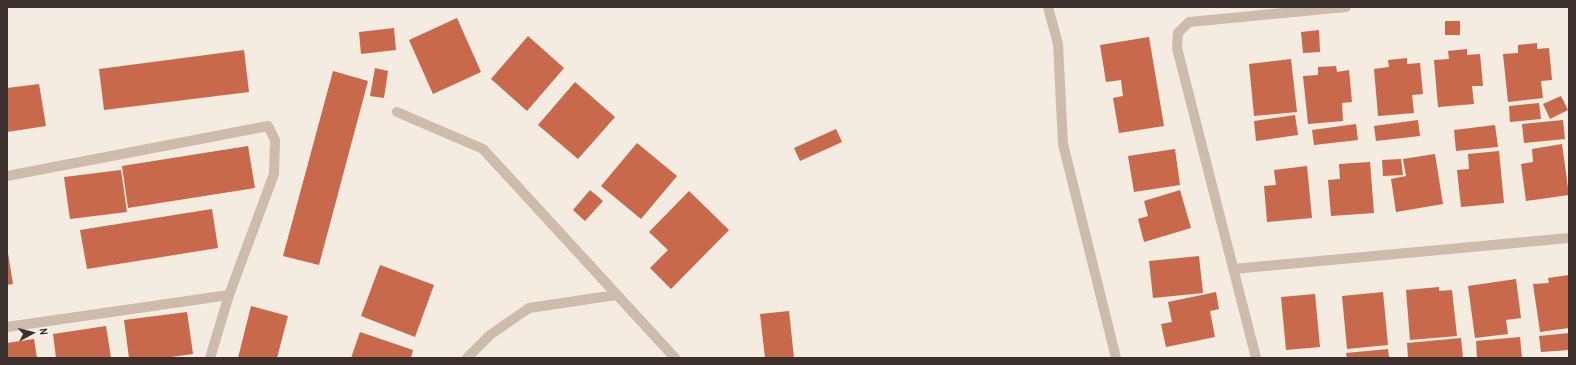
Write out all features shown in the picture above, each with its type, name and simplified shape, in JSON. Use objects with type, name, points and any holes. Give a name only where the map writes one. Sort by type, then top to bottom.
[{"type":"street","points":[[1048,7],[1058,44],[1063,144],[1116,358]]},
{"type":"street","points":[[1256,358],[1177,48],[1178,33],[1189,22],[1346,7]]},
{"type":"street","points":[[397,112],[483,149],[675,358]]},
{"type":"street","points":[[7,176],[268,126],[275,140],[274,174],[229,295],[210,358]]},
{"type":"street","points":[[1233,269],[1569,238]]},
{"type":"street","points":[[7,327],[229,295]]},
{"type":"street","points":[[467,358],[490,335],[529,308],[616,295]]},
{"type":"building","points":[[457,18],[481,72],[433,94],[409,40]]},
{"type":"building","points":[[1445,21],[1460,21],[1460,35],[1445,35]]},
{"type":"building","points":[[394,28],[396,50],[361,54],[359,32]]},
{"type":"building","points":[[1319,30],[1320,52],[1303,53],[1301,32]]},
{"type":"building","points":[[528,36],[564,68],[527,111],[491,79]]},
{"type":"building","points":[[1149,37],[1164,126],[1119,133],[1113,98],[1123,96],[1121,80],[1106,82],[1100,45]]},
{"type":"building","points":[[1537,43],[1537,49],[1549,48],[1552,80],[1541,81],[1543,98],[1508,102],[1503,54],[1518,53],[1518,45]]},
{"type":"building","points":[[1467,49],[1467,55],[1480,54],[1483,86],[1472,86],[1474,104],[1438,107],[1434,60],[1449,59],[1448,51]]},
{"type":"building","points":[[244,50],[249,92],[104,110],[99,69]]},
{"type":"building","points":[[1407,58],[1407,64],[1420,63],[1423,94],[1412,95],[1414,113],[1378,116],[1374,69],[1389,67],[1388,60]]},
{"type":"building","points":[[1291,59],[1297,112],[1254,116],[1249,64]]},
{"type":"building","points":[[1336,66],[1337,72],[1349,70],[1352,102],[1342,103],[1343,121],[1308,124],[1303,76],[1318,75],[1318,67]]},
{"type":"building","points":[[375,68],[388,71],[384,98],[370,96]]},
{"type":"building","points":[[333,71],[368,81],[319,265],[283,256]]},
{"type":"building","points":[[575,82],[615,117],[578,159],[538,125]]},
{"type":"building","points":[[39,84],[46,126],[7,132],[7,88]]},
{"type":"building","points":[[1561,96],[1568,110],[1550,119],[1543,104]]},
{"type":"building","points":[[1539,103],[1541,119],[1510,122],[1509,106]]},
{"type":"building","points":[[1295,115],[1298,135],[1256,141],[1254,121]]},
{"type":"building","points":[[1418,120],[1420,136],[1376,141],[1374,126]]},
{"type":"building","points":[[1563,120],[1565,139],[1524,143],[1522,124]]},
{"type":"building","points":[[1356,124],[1358,140],[1314,145],[1312,130]]},
{"type":"building","points":[[1495,125],[1498,147],[1456,151],[1454,130]]},
{"type":"building","points":[[836,129],[842,142],[800,161],[794,148]]},
{"type":"building","points":[[637,143],[677,176],[641,219],[601,186]]},
{"type":"building","points":[[1562,144],[1569,195],[1526,201],[1521,164],[1533,162],[1532,149]]},
{"type":"building","points":[[248,146],[255,188],[128,208],[122,166]]},
{"type":"building","points":[[1175,149],[1180,185],[1134,192],[1128,156]]},
{"type":"building","points":[[1499,151],[1504,203],[1461,207],[1457,170],[1469,169],[1468,154]]},
{"type":"building","points":[[1435,154],[1443,204],[1396,212],[1391,179],[1406,176],[1403,159]]},
{"type":"building","points":[[1401,159],[1403,175],[1383,176],[1382,160]]},
{"type":"building","points":[[1370,162],[1374,213],[1331,216],[1328,180],[1340,179],[1339,164]]},
{"type":"building","points":[[1307,166],[1312,218],[1267,222],[1264,186],[1276,185],[1274,170]]},
{"type":"building","points":[[121,170],[127,212],[70,219],[64,177]]},
{"type":"building","points":[[590,190],[603,201],[585,221],[573,210]]},
{"type":"building","points":[[1180,190],[1191,228],[1144,242],[1138,219],[1148,216],[1144,201]]},
{"type":"building","points":[[689,191],[729,230],[671,289],[650,268],[668,250],[649,232]]},
{"type":"building","points":[[212,209],[218,248],[87,269],[80,230]]},
{"type":"building","points":[[7,247],[13,284],[7,285]]},
{"type":"building","points":[[1199,256],[1203,293],[1153,298],[1149,261]]},
{"type":"building","points":[[380,265],[434,285],[415,337],[361,316]]},
{"type":"building","points":[[1569,275],[1569,328],[1540,332],[1533,284],[1549,283],[1548,278]]},
{"type":"building","points":[[1516,279],[1521,318],[1506,320],[1508,334],[1475,338],[1468,286]]},
{"type":"building","points":[[1439,287],[1439,291],[1452,290],[1457,336],[1410,340],[1406,290]]},
{"type":"building","points":[[1216,292],[1219,309],[1210,311],[1215,337],[1166,347],[1161,324],[1172,322],[1168,302]]},
{"type":"building","points":[[1383,292],[1388,345],[1347,349],[1342,296]]},
{"type":"building","points":[[1315,294],[1320,347],[1286,350],[1281,297]]},
{"type":"building","points":[[251,306],[288,316],[277,358],[238,358]]},
{"type":"building","points":[[789,311],[794,358],[765,358],[760,314]]},
{"type":"building","points":[[187,312],[193,354],[164,358],[129,358],[124,320]]},
{"type":"building","points":[[106,326],[111,358],[56,358],[53,334]]},
{"type":"building","points":[[360,332],[413,350],[411,358],[351,358]]},
{"type":"building","points":[[1569,333],[1569,350],[1541,352],[1539,336]]},
{"type":"building","points":[[1520,337],[1522,358],[1477,358],[1476,341]]},
{"type":"building","points":[[1461,338],[1463,358],[1408,358],[1407,343]]},
{"type":"building","points":[[34,339],[37,358],[7,358],[7,343]]},
{"type":"building","points":[[1388,349],[1389,358],[1347,358],[1346,353]]}]
